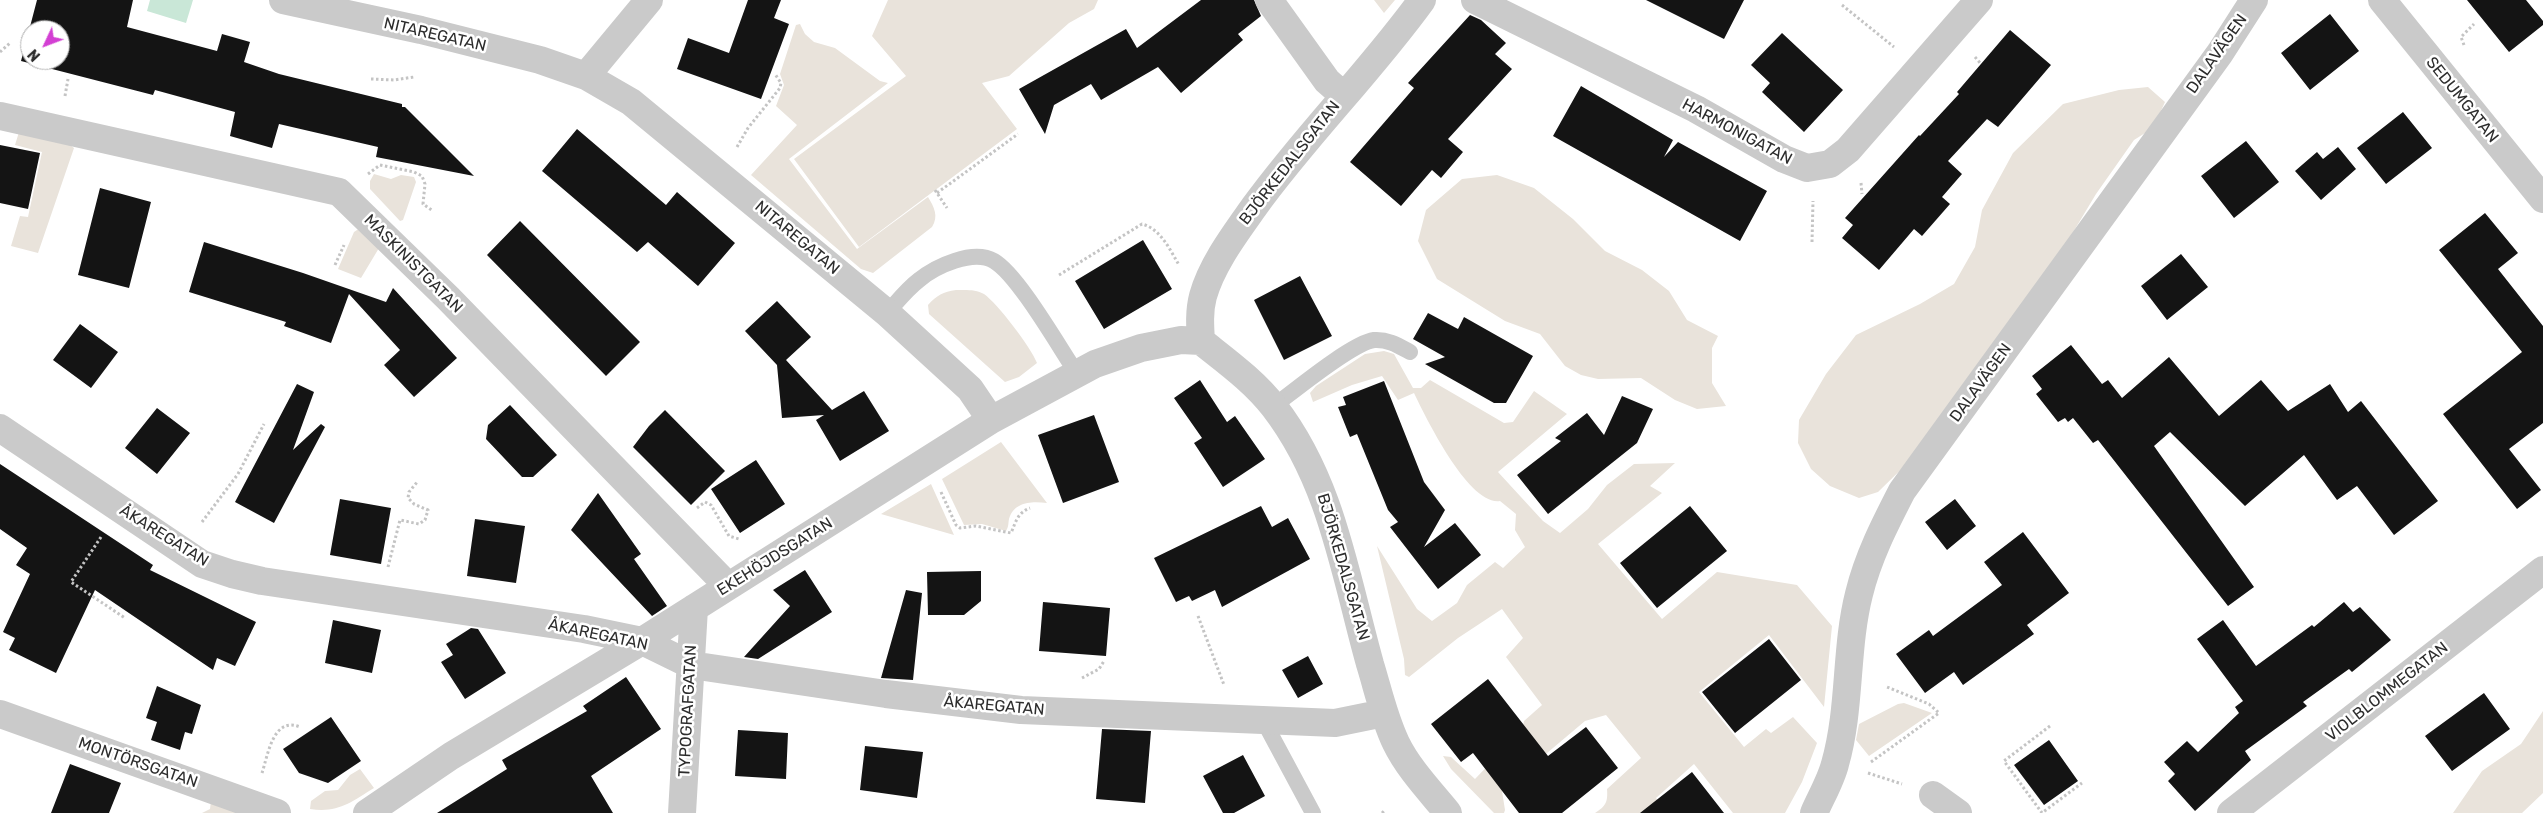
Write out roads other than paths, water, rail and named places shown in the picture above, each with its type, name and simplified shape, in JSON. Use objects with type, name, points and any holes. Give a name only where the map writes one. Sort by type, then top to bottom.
[{"type":"street","name":"NITAREGATAN","points":[[283,0],[421,30],[540,60],[586,76],[631,102],[887,313],[970,389],[991,420]]},
{"type":"street","points":[[586,76],[649,0]]},
{"type":"street","points":[[1269,0],[1327,81],[1343,96]]},
{"type":"street","name":"BJÖRKEDALSGATAN","points":[[1422,0],[1286,163],[1238,228],[1208,284],[1199,319],[1200,341],[1248,380],[1274,406],[1301,449],[1323,493],[1337,535],[1384,713],[1397,744],[1408,762],[1448,813]]},
{"type":"street","name":"HARMONIGATAN","points":[[1475,0],[1696,110],[1784,159],[1808,168],[1830,164],[1848,150],[1979,0]]},
{"type":"street","name":"DALAVÄGEN","points":[[1814,813],[1847,767],[1847,698],[1854,624],[1859,594],[1872,554],[1902,491],[2220,53],[2254,0]]},
{"type":"street","name":"SEDUMGATAN","points":[[2382,0],[2543,199]]},
{"type":"street","name":"MASKINISTGATAN","points":[[0,116],[339,192],[448,298],[728,586]]},
{"type":"street","name":"EKEHÖJDSGATAN","points":[[367,813],[451,756],[642,641],[991,420],[1076,372],[1141,348],[1181,340],[1200,341]]},
{"type":"street","name":"ÅKAREGATAN","points":[[0,428],[202,564],[232,574],[584,629],[642,641],[691,665],[886,694],[1021,710],[1335,723],[1384,713]]},
{"type":"street","name":"VIOLBLOMMEGATAN","points":[[2231,813],[2543,570]]},
{"type":"street","name":"TYPOGRAFGATAN","points":[[682,813],[694,608]]},
{"type":"street","name":"MONTÖRSGATAN","points":[[0,714],[265,808]]},
{"type":"street","points":[[1933,795],[1958,813]]},
{"type":"lane","points":[[887,313],[919,280],[947,263],[970,258],[993,260],[1010,274],[1076,372]]},
{"type":"lane","points":[[1274,406],[1320,371],[1363,344],[1374,340],[1392,342],[1410,352]]},
{"type":"lane","points":[[1249,718],[1313,813]]}]
